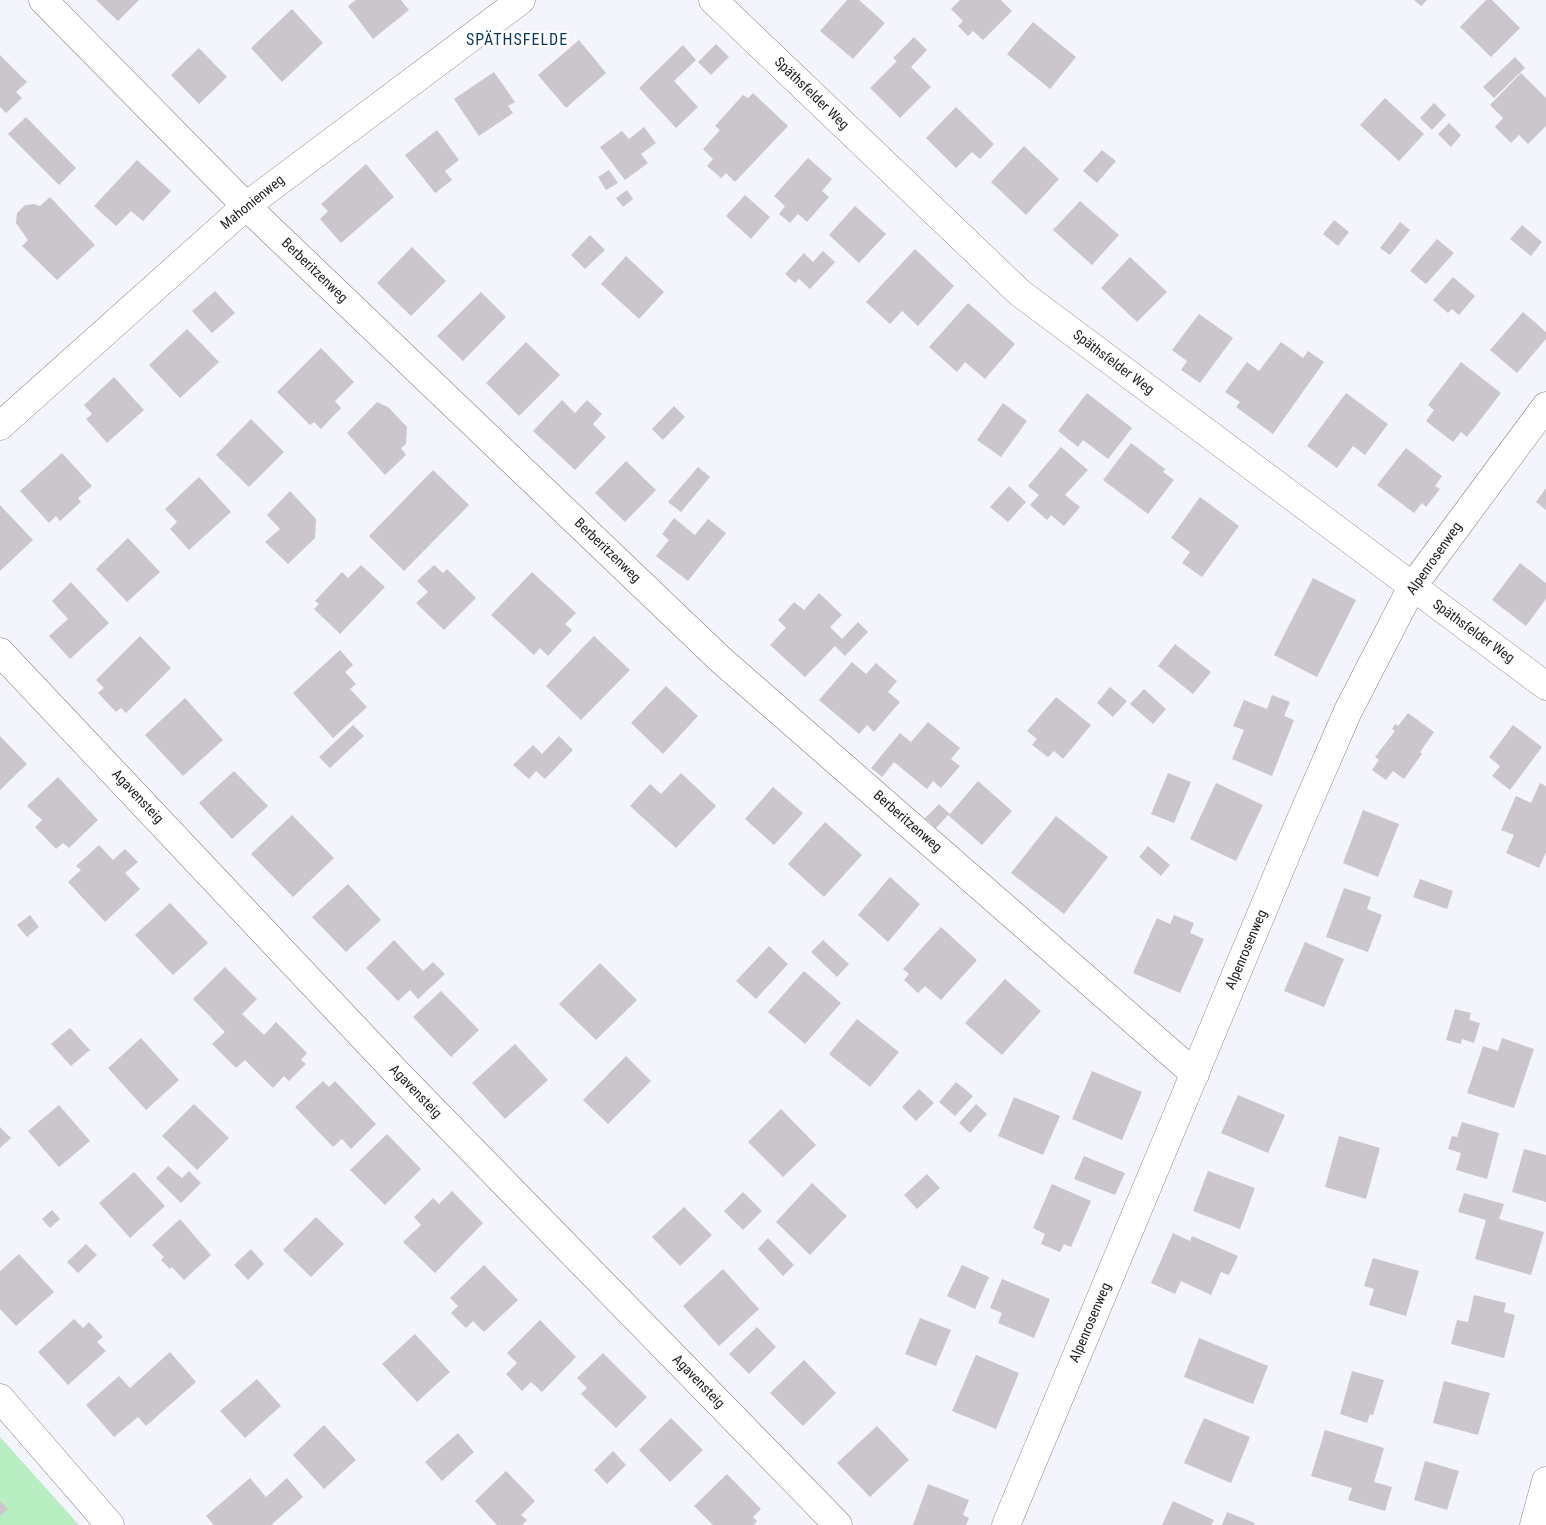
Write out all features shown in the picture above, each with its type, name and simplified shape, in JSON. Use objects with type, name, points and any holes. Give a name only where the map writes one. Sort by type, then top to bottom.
[{"type":"street","name":"Berberitzenweg","points":[[44,0],[246,206],[721,660],[1195,1074]]},
{"type":"street","name":"Mahonienweg","points":[[0,426],[246,206],[521,0]]},
{"type":"street","name":"Späthsfelder Weg","points":[[713,0],[1020,293],[1546,686]]},
{"type":"street","name":"Alpenrosenweg","points":[[1006,1525],[1298,826],[1348,711],[1412,587],[1546,406]]},
{"type":"street","name":"Agavensteig","points":[[0,652],[398,1074],[838,1525]]},
{"type":"street","points":[[0,1398],[110,1525]]},
{"type":"street","points":[[1534,1525],[1546,1481]]},
{"type":"green space","points":[[0,1437],[79,1525],[0,1525]]},
{"type":"building","points":[[96,0],[139,0],[118,21]]},
{"type":"building","points":[[356,0],[401,0],[409,10],[373,39],[348,6]]},
{"type":"building","points":[[847,0],[859,0],[885,23],[853,59],[820,31]]},
{"type":"building","points":[[960,0],[1001,0],[1012,11],[983,40],[973,31],[968,36],[958,26],[963,21],[951,9]]},
{"type":"building","points":[[1414,0],[1427,0],[1421,6]]},
{"type":"building","points":[[1486,0],[1492,0],[1520,28],[1491,57],[1460,27]]},
{"type":"building","points":[[292,9],[323,43],[282,82],[251,48]]},
{"type":"building","points":[[1033,22],[1076,57],[1050,89],[1007,54]]},
{"type":"building","points":[[914,37],[927,50],[911,67],[931,87],[900,118],[870,88],[897,61],[893,58]]},
{"type":"building","points":[[579,40],[606,73],[566,108],[538,75]]},
{"type":"building","points":[[716,44],[729,57],[711,75],[698,62]]},
{"type":"building","points":[[683,45],[696,60],[674,81],[698,107],[676,128],[639,88]]},
{"type":"building","points":[[199,48],[227,77],[199,104],[171,75]]},
{"type":"building","points":[[0,55],[27,82],[16,92],[22,98],[6,113],[0,107]]},
{"type":"building","points":[[1515,57],[1525,68],[1494,98],[1483,87]]},
{"type":"building","points":[[494,72],[515,102],[508,106],[513,113],[479,136],[454,99]]},
{"type":"building","points":[[1521,73],[1546,98],[1546,126],[1528,144],[1519,135],[1511,143],[1495,127],[1503,118],[1490,105]]},
{"type":"building","points":[[753,93],[788,126],[735,182],[726,173],[721,178],[707,166],[713,159],[703,149],[720,130],[715,126],[743,95],[748,98]]},
{"type":"building","points":[[1385,98],[1424,134],[1399,161],[1360,125]]},
{"type":"building","points":[[1434,103],[1446,115],[1432,130],[1420,118]]},
{"type":"building","points":[[956,107],[994,144],[980,159],[972,152],[956,168],[926,138]]},
{"type":"building","points":[[26,117],[76,168],[59,185],[8,134]]},
{"type":"building","points":[[1449,123],[1461,135],[1451,147],[1438,134]]},
{"type":"building","points":[[644,127],[656,143],[641,154],[648,163],[625,180],[600,147],[622,131],[629,139]]},
{"type":"building","points":[[437,130],[459,160],[445,171],[452,180],[435,193],[405,155]]},
{"type":"building","points":[[1024,146],[1059,179],[1026,215],[991,182]]},
{"type":"building","points":[[1102,150],[1116,161],[1097,183],[1083,171]]},
{"type":"building","points":[[808,158],[832,179],[822,191],[829,197],[807,222],[798,214],[790,223],[779,214],[785,206],[774,196]]},
{"type":"building","points":[[137,160],[171,191],[143,221],[131,211],[116,226],[94,206]]},
{"type":"building","points":[[366,164],[394,197],[341,243],[320,219],[328,211],[321,204]]},
{"type":"building","points":[[609,170],[618,183],[606,190],[598,177]]},
{"type":"building","points":[[627,190],[633,199],[623,207],[616,198]]},
{"type":"building","points":[[745,195],[770,217],[751,239],[726,216]]},
{"type":"building","points":[[50,197],[95,245],[57,280],[22,246],[28,240],[16,223],[17,213],[25,205],[34,204],[40,206]]},
{"type":"building","points":[[1080,201],[1119,235],[1092,265],[1053,230]]},
{"type":"building","points":[[855,206],[886,234],[859,263],[829,235]]},
{"type":"building","points":[[1334,220],[1349,232],[1338,246],[1323,234]]},
{"type":"building","points":[[1400,222],[1410,230],[1390,255],[1380,248]]},
{"type":"building","points":[[1522,225],[1542,242],[1531,256],[1510,239]]},
{"type":"building","points":[[590,235],[605,250],[585,269],[571,255]]},
{"type":"building","points":[[1437,239],[1454,253],[1426,284],[1410,271]]},
{"type":"building","points":[[412,247],[446,281],[411,316],[377,283]]},
{"type":"building","points":[[915,249],[954,286],[918,326],[902,311],[890,324],[866,302]]},
{"type":"building","points":[[823,251],[835,262],[810,289],[799,279],[795,283],[785,274],[804,253],[813,262]]},
{"type":"building","points":[[626,256],[664,292],[639,319],[601,284]]},
{"type":"building","points":[[1130,257],[1167,292],[1137,322],[1101,288]]},
{"type":"building","points":[[1453,277],[1475,296],[1459,315],[1452,309],[1448,313],[1433,300]]},
{"type":"building","points":[[215,291],[235,313],[212,333],[192,311]]},
{"type":"building","points":[[481,292],[506,317],[463,361],[437,336]]},
{"type":"building","points":[[968,303],[1015,344],[985,379],[965,362],[957,372],[929,347]]},
{"type":"building","points":[[1523,312],[1546,332],[1546,339],[1517,373],[1490,350]]},
{"type":"building","points":[[1199,314],[1233,338],[1200,383],[1181,370],[1187,361],[1172,350]]},
{"type":"building","points":[[187,329],[219,362],[180,398],[149,365]]},
{"type":"building","points":[[526,342],[560,375],[519,416],[486,383]]},
{"type":"building","points":[[1281,342],[1303,358],[1308,351],[1324,362],[1273,434],[1236,407],[1240,402],[1225,392],[1247,362],[1259,371]]},
{"type":"building","points":[[321,348],[354,382],[335,401],[341,408],[321,429],[314,422],[310,425],[277,392]]},
{"type":"building","points":[[1461,362],[1501,393],[1467,437],[1461,432],[1453,442],[1426,421],[1434,410],[1428,405]]},
{"type":"building","points":[[114,377],[144,410],[107,443],[86,419],[92,414],[84,405]]},
{"type":"building","points":[[1087,393],[1132,428],[1108,459],[1083,440],[1078,447],[1058,431]]},
{"type":"building","points":[[1346,393],[1388,424],[1365,455],[1353,446],[1337,468],[1307,446]]},
{"type":"building","points":[[562,400],[575,413],[587,400],[602,414],[593,424],[606,437],[575,470],[533,431]]},
{"type":"building","points":[[377,402],[388,407],[407,427],[406,444],[401,448],[406,455],[385,475],[347,433]]},
{"type":"building","points":[[1003,403],[1027,421],[1001,457],[977,440]]},
{"type":"building","points":[[674,406],[685,417],[663,440],[652,429]]},
{"type":"building","points":[[251,419],[284,452],[249,487],[216,455]]},
{"type":"building","points":[[1131,443],[1165,469],[1163,472],[1174,480],[1148,514],[1103,480]]},
{"type":"building","points":[[1061,447],[1088,470],[1065,495],[1080,507],[1064,526],[1051,515],[1047,520],[1030,505],[1039,495],[1028,486]]},
{"type":"building","points":[[1406,448],[1442,476],[1435,486],[1440,489],[1426,507],[1422,503],[1414,513],[1377,485]]},
{"type":"building","points":[[62,453],[92,486],[78,498],[81,502],[60,521],[56,516],[49,523],[20,491]]},
{"type":"building","points":[[626,461],[656,490],[625,522],[595,493]]},
{"type":"building","points":[[698,467],[710,477],[681,512],[668,502]]},
{"type":"building","points":[[433,470],[469,505],[404,571],[369,536]]},
{"type":"building","points":[[199,477],[231,512],[189,550],[170,529],[177,522],[165,509]]},
{"type":"building","points":[[1009,486],[1026,502],[1008,522],[990,507]]},
{"type":"building","points":[[1546,488],[1546,510],[1536,502]]},
{"type":"building","points":[[290,491],[316,519],[315,538],[288,564],[265,542],[280,529],[267,515]]},
{"type":"building","points":[[1200,497],[1239,526],[1202,577],[1182,563],[1190,552],[1171,538]]},
{"type":"building","points":[[0,505],[33,540],[0,571]]},
{"type":"building","points":[[674,518],[695,535],[708,519],[726,533],[688,581],[656,556],[669,540],[662,534]]},
{"type":"building","points":[[128,538],[160,572],[127,602],[96,569]]},
{"type":"building","points":[[1520,563],[1546,583],[1546,599],[1526,626],[1492,600]]},
{"type":"building","points":[[361,565],[385,587],[340,634],[314,609],[319,604],[315,601],[342,572],[348,578]]},
{"type":"building","points":[[434,565],[443,573],[447,569],[476,598],[444,630],[416,603],[428,592],[417,581]]},
{"type":"building","points":[[532,572],[576,613],[565,624],[572,630],[548,656],[540,648],[534,655],[491,615]]},
{"type":"building","points":[[1313,578],[1356,600],[1317,677],[1274,655]]},
{"type":"building","points":[[71,582],[109,623],[70,659],[49,636],[68,619],[52,601]]},
{"type":"building","points":[[819,593],[842,615],[830,627],[842,639],[858,622],[868,632],[845,656],[835,646],[805,677],[770,645],[786,628],[778,620],[794,602],[804,610]]},
{"type":"building","points":[[140,636],[171,668],[126,713],[121,708],[116,712],[98,693],[104,688],[96,680]]},
{"type":"building","points":[[594,636],[630,670],[581,720],[546,686]]},
{"type":"building","points":[[1175,644],[1211,672],[1193,694],[1158,666]]},
{"type":"building","points":[[340,650],[353,665],[345,672],[356,684],[350,689],[367,707],[333,738],[293,693]]},
{"type":"building","points":[[852,662],[866,674],[876,663],[897,681],[888,692],[900,702],[874,732],[867,725],[859,734],[819,700]]},
{"type":"building","points":[[666,686],[698,716],[663,754],[631,723]]},
{"type":"building","points":[[1110,687],[1127,701],[1113,717],[1097,703]]},
{"type":"building","points":[[1144,689],[1166,709],[1153,724],[1130,704]]},
{"type":"building","points":[[1272,695],[1290,702],[1284,716],[1294,720],[1272,776],[1232,759],[1244,730],[1233,726],[1244,700],[1267,709]]},
{"type":"building","points":[[1056,697],[1091,725],[1063,759],[1054,751],[1048,757],[1032,745],[1037,739],[1027,731]]},
{"type":"building","points":[[185,698],[223,740],[183,776],[145,735]]},
{"type":"building","points":[[1408,713],[1434,732],[1420,752],[1422,754],[1404,779],[1393,771],[1386,780],[1372,770],[1379,760],[1375,757],[1395,731],[1392,729],[1395,724],[1398,726]]},
{"type":"building","points":[[928,722],[960,748],[951,759],[960,766],[941,788],[933,781],[927,789],[894,762],[882,777],[871,768],[900,733],[911,742]]},
{"type":"building","points":[[353,725],[364,736],[330,768],[319,757]]},
{"type":"building","points":[[1513,725],[1542,747],[1510,790],[1492,776],[1500,766],[1489,757]]},
{"type":"building","points":[[0,736],[27,764],[0,790]]},
{"type":"building","points":[[559,736],[573,750],[545,779],[536,771],[529,779],[513,765],[533,745],[542,754]]},
{"type":"building","points":[[234,771],[268,806],[232,839],[199,803]]},
{"type":"building","points":[[681,773],[716,806],[676,848],[630,806],[650,784],[661,794]]},
{"type":"building","points":[[1168,773],[1191,782],[1174,823],[1151,814]]},
{"type":"building","points":[[58,777],[98,820],[69,848],[63,843],[56,849],[35,827],[42,820],[27,806]]},
{"type":"building","points":[[978,781],[1012,811],[982,845],[948,815],[936,828],[925,818],[939,804],[950,814]]},
{"type":"building","points":[[1216,783],[1263,805],[1236,861],[1190,839]]},
{"type":"building","points":[[1540,783],[1546,786],[1546,852],[1539,868],[1506,853],[1514,835],[1501,830],[1516,796],[1531,803]]},
{"type":"building","points":[[773,787],[803,813],[774,845],[745,819]]},
{"type":"building","points":[[1363,810],[1399,824],[1378,877],[1343,863]]},
{"type":"building","points":[[292,815],[334,858],[293,897],[251,854]]},
{"type":"building","points":[[1056,816],[1108,857],[1064,914],[1011,873]]},
{"type":"building","points":[[825,822],[862,855],[824,897],[788,864]]},
{"type":"building","points":[[99,845],[113,860],[125,849],[138,862],[125,873],[140,889],[105,922],[68,882],[81,870],[76,866]]},
{"type":"building","points":[[1148,846],[1170,865],[1161,876],[1139,857]]},
{"type":"building","points":[[890,877],[920,904],[888,942],[858,915]]},
{"type":"building","points":[[1420,879],[1453,891],[1447,909],[1413,897]]},
{"type":"building","points":[[348,884],[381,920],[346,952],[312,917]]},
{"type":"building","points":[[1344,888],[1371,897],[1367,909],[1382,915],[1368,952],[1326,937]]},
{"type":"building","points":[[170,903],[208,943],[173,975],[135,935]]},
{"type":"building","points":[[30,915],[39,927],[27,937],[17,925]]},
{"type":"building","points":[[1174,915],[1194,923],[1190,933],[1204,939],[1180,993],[1133,973],[1157,918],[1170,924]]},
{"type":"building","points":[[941,927],[977,960],[941,1000],[925,986],[918,993],[904,980],[909,974],[903,969]]},
{"type":"building","points":[[394,940],[423,971],[433,962],[445,974],[418,999],[410,990],[398,1001],[366,968]]},
{"type":"building","points":[[823,940],[849,964],[837,977],[811,952]]},
{"type":"building","points":[[1305,942],[1344,959],[1324,1007],[1284,991]]},
{"type":"building","points":[[769,946],[788,964],[756,999],[736,981]]},
{"type":"building","points":[[600,963],[637,1000],[596,1040],[559,1004]]},
{"type":"building","points":[[225,967],[257,999],[242,1014],[264,1035],[276,1022],[307,1053],[301,1060],[306,1064],[289,1081],[284,1076],[273,1088],[245,1060],[236,1068],[212,1044],[225,1032],[193,999]]},
{"type":"building","points":[[804,971],[841,1003],[805,1044],[768,1012]]},
{"type":"building","points":[[1005,979],[1041,1011],[1002,1055],[965,1023]]},
{"type":"building","points":[[441,991],[479,1030],[451,1057],[413,1017]]},
{"type":"building","points":[[1455,1009],[1471,1013],[1469,1020],[1480,1023],[1474,1043],[1462,1039],[1461,1044],[1446,1040]]},
{"type":"building","points":[[857,1019],[899,1052],[870,1087],[829,1054]]},
{"type":"building","points":[[70,1028],[90,1050],[71,1066],[51,1044]]},
{"type":"building","points":[[141,1038],[179,1080],[146,1110],[108,1068]]},
{"type":"building","points":[[1502,1038],[1534,1049],[1514,1108],[1467,1093],[1483,1046],[1498,1051]]},
{"type":"building","points":[[515,1044],[548,1080],[505,1119],[472,1083]]},
{"type":"building","points":[[626,1056],[651,1081],[608,1124],[583,1100]]},
{"type":"building","points":[[1092,1071],[1142,1092],[1122,1140],[1072,1119]]},
{"type":"building","points":[[323,1081],[329,1087],[335,1081],[376,1124],[351,1149],[342,1139],[333,1147],[295,1107]]},
{"type":"building","points":[[956,1082],[973,1096],[955,1116],[939,1102]]},
{"type":"building","points":[[919,1089],[934,1103],[916,1121],[902,1107]]},
{"type":"building","points":[[1238,1095],[1285,1115],[1268,1153],[1221,1133]]},
{"type":"building","points":[[1014,1097],[1060,1116],[1043,1155],[998,1136]]},
{"type":"building","points":[[194,1104],[229,1138],[197,1170],[162,1136]]},
{"type":"building","points":[[976,1104],[987,1114],[970,1133],[959,1123]]},
{"type":"building","points":[[59,1105],[90,1141],[59,1167],[28,1131]]},
{"type":"building","points":[[781,1109],[816,1145],[783,1177],[748,1142]]},
{"type":"building","points":[[1462,1122],[1499,1133],[1487,1179],[1456,1170],[1461,1153],[1448,1149],[1452,1136],[1457,1137]]},
{"type":"building","points":[[0,1127],[11,1138],[0,1148]]},
{"type":"building","points":[[387,1134],[421,1169],[385,1205],[350,1170]]},
{"type":"building","points":[[1339,1136],[1380,1148],[1366,1199],[1325,1187]]},
{"type":"building","points":[[1524,1149],[1546,1155],[1546,1202],[1512,1192]]},
{"type":"building","points":[[1084,1156],[1125,1173],[1115,1195],[1074,1179]]},
{"type":"building","points":[[168,1166],[182,1178],[189,1171],[201,1183],[181,1203],[156,1178]]},
{"type":"building","points":[[1208,1171],[1255,1188],[1240,1229],[1193,1211]]},
{"type":"building","points":[[134,1172],[165,1206],[130,1238],[99,1203]]},
{"type":"building","points":[[927,1174],[940,1188],[917,1209],[904,1195]]},
{"type":"building","points":[[812,1183],[847,1216],[810,1255],[776,1222]]},
{"type":"building","points":[[1052,1184],[1091,1201],[1071,1247],[1064,1244],[1060,1252],[1041,1244],[1045,1234],[1033,1228]]},
{"type":"building","points":[[452,1191],[483,1223],[435,1273],[403,1242],[421,1225],[414,1217],[433,1198],[439,1204]]},
{"type":"building","points":[[743,1192],[762,1211],[743,1230],[724,1211]]},
{"type":"building","points":[[1464,1193],[1504,1204],[1499,1219],[1544,1232],[1531,1275],[1475,1259],[1486,1220],[1458,1212]]},
{"type":"building","points":[[684,1207],[712,1235],[680,1266],[652,1237]]},
{"type":"building","points":[[52,1210],[60,1219],[50,1228],[42,1219]]},
{"type":"building","points":[[316,1217],[344,1244],[311,1277],[283,1250]]},
{"type":"building","points":[[180,1219],[211,1255],[184,1280],[172,1267],[170,1269],[161,1260],[164,1257],[152,1245]]},
{"type":"building","points":[[1173,1233],[1190,1241],[1192,1236],[1238,1256],[1229,1275],[1221,1272],[1211,1295],[1181,1281],[1175,1294],[1151,1283]]},
{"type":"building","points":[[768,1238],[794,1265],[783,1276],[758,1249]]},
{"type":"building","points":[[86,1244],[97,1255],[78,1273],[67,1262]]},
{"type":"building","points":[[251,1249],[264,1264],[248,1280],[234,1265]]},
{"type":"building","points":[[19,1254],[54,1292],[16,1326],[0,1309],[0,1271]]},
{"type":"building","points":[[1373,1258],[1419,1271],[1406,1316],[1369,1305],[1374,1289],[1364,1286]]},
{"type":"building","points":[[484,1265],[518,1300],[484,1332],[473,1321],[466,1328],[451,1313],[458,1306],[450,1298]]},
{"type":"building","points":[[962,1265],[989,1277],[975,1309],[947,1296]]},
{"type":"building","points":[[723,1269],[759,1309],[719,1346],[683,1306]]},
{"type":"building","points":[[1002,1279],[1050,1299],[1034,1338],[998,1323],[1002,1313],[990,1308]]},
{"type":"building","points":[[1474,1295],[1506,1303],[1504,1312],[1515,1315],[1504,1358],[1451,1344],[1457,1320],[1468,1322]]},
{"type":"building","points":[[920,1318],[951,1330],[936,1366],[905,1354]]},
{"type":"building","points":[[74,1319],[83,1328],[89,1322],[103,1337],[97,1342],[106,1351],[68,1385],[38,1352]]},
{"type":"building","points":[[540,1320],[576,1357],[542,1392],[531,1382],[522,1391],[506,1374],[517,1363],[507,1353]]},
{"type":"building","points":[[757,1327],[776,1347],[749,1374],[729,1354]]},
{"type":"building","points":[[415,1334],[450,1372],[417,1402],[382,1364]]},
{"type":"building","points":[[1199,1338],[1268,1366],[1253,1404],[1184,1377]]},
{"type":"building","points":[[170,1352],[196,1382],[146,1426],[138,1417],[114,1437],[86,1405],[119,1376],[130,1388]]},
{"type":"building","points":[[603,1353],[647,1397],[616,1428],[581,1394],[587,1388],[577,1378]]},
{"type":"building","points":[[976,1355],[1019,1373],[996,1429],[952,1411]]},
{"type":"building","points":[[804,1360],[836,1393],[803,1426],[770,1393]]},
{"type":"building","points":[[1352,1371],[1384,1380],[1373,1415],[1370,1414],[1367,1423],[1340,1414]]},
{"type":"building","points":[[257,1379],[281,1406],[245,1438],[220,1411]]},
{"type":"building","points":[[1444,1381],[1490,1393],[1478,1435],[1433,1423]]},
{"type":"building","points":[[671,1418],[703,1450],[670,1482],[639,1450]]},
{"type":"building","points":[[1204,1418],[1250,1437],[1231,1483],[1184,1463]]},
{"type":"building","points":[[324,1425],[356,1460],[324,1489],[293,1455]]},
{"type":"building","points":[[877,1426],[909,1460],[870,1497],[837,1463]]},
{"type":"building","points":[[1325,1430],[1384,1448],[1374,1482],[1392,1487],[1385,1511],[1348,1500],[1352,1488],[1311,1476]]},
{"type":"building","points":[[458,1433],[474,1452],[442,1481],[425,1462]]},
{"type":"building","points":[[613,1451],[626,1465],[607,1484],[594,1470]]},
{"type":"building","points":[[1425,1461],[1459,1471],[1447,1510],[1414,1500]]},
{"type":"building","points":[[506,1471],[535,1501],[521,1515],[527,1520],[522,1525],[497,1525],[475,1501]]},
{"type":"building","points":[[727,1474],[761,1509],[753,1517],[757,1521],[754,1525],[713,1525],[694,1506]]},
{"type":"building","points":[[250,1478],[266,1497],[287,1478],[303,1497],[271,1525],[214,1525],[206,1516]]},
{"type":"building","points":[[928,1484],[969,1500],[963,1515],[969,1518],[966,1525],[913,1525]]},
{"type":"building","points":[[0,1501],[8,1509],[0,1516]]},
{"type":"building","points":[[1173,1501],[1214,1520],[1211,1525],[1162,1525]]},
{"type":"building","points":[[1227,1512],[1255,1523],[1254,1525],[1222,1525]]},
{"type":"district","name":"SPÄTHSFELDE","points":[[517,41]]}]
